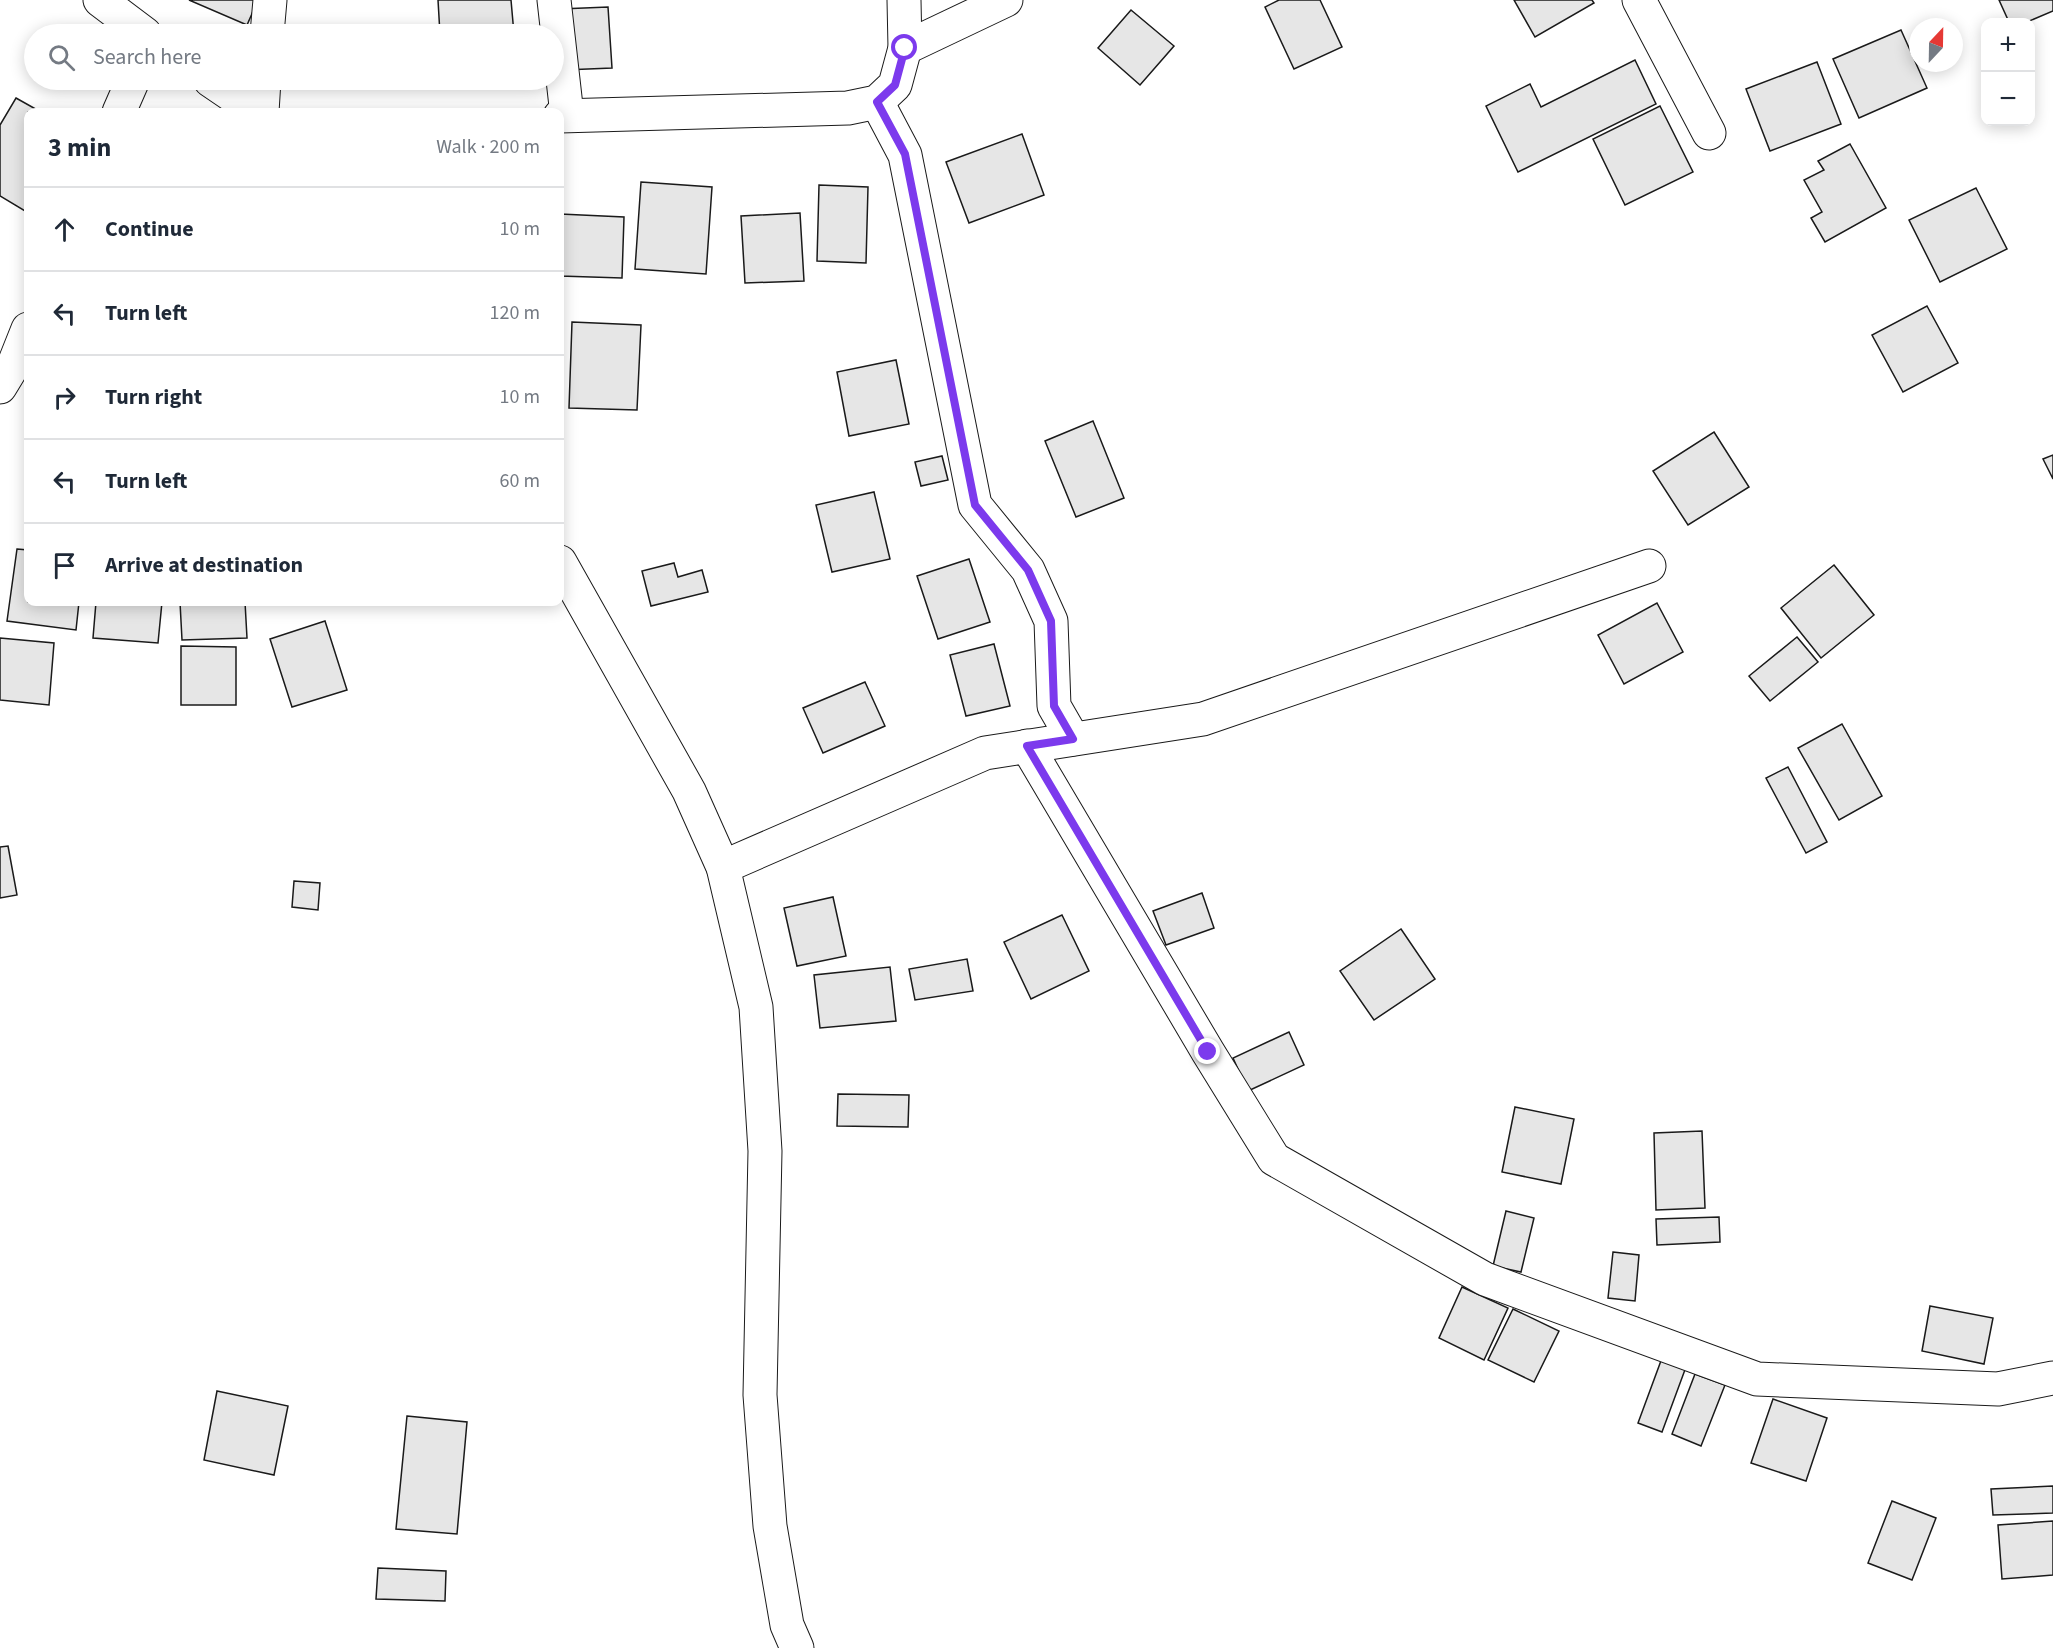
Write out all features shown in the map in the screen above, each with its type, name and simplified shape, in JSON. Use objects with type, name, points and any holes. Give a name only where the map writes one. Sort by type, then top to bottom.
[{"type":"street","points":[[100,0],[131,24]]},
{"type":"street","points":[[268,24],[270,0]]},
{"type":"street","points":[[554,0],[556,24]]},
{"type":"street","points":[[564,115],[848,108],[877,102],[895,85],[905,48],[904,0]]},
{"type":"street","points":[[905,48],[1006,0]]},
{"type":"street","points":[[1639,0],[1709,133]]},
{"type":"street","points":[[121,108],[129,90]]},
{"type":"street","points":[[225,90],[251,108]]},
{"type":"street","points":[[262,108],[263,90]]},
{"type":"street","points":[[561,90],[562,108]]},
{"type":"street","points":[[877,102],[905,154],[975,505],[1028,570],[1051,621],[1054,706],[1073,739]]},
{"type":"street","points":[[0,387],[14,364],[24,338]]},
{"type":"street","points":[[723,867],[985,753],[1203,719],[1648,566]]},
{"type":"street","points":[[564,569],[689,791],[723,867],[756,1007],[765,1150],[760,1395],[771,1526],[787,1625],[796,1648]]},
{"type":"street","points":[[1027,746],[1274,1159],[1485,1278],[1757,1379],[1998,1389],[2053,1378]]},
{"type":"building","points":[[189,0],[258,0],[247,24]]},
{"type":"building","points":[[438,0],[511,0],[513,24],[439,24]]},
{"type":"building","points":[[1279,0],[1320,0],[1342,47],[1294,69],[1265,7]]},
{"type":"building","points":[[1514,0],[1592,0],[1594,3],[1535,37]]},
{"type":"building","points":[[1999,0],[2053,0],[2053,11],[2035,19],[2007,18]]},
{"type":"building","points":[[608,7],[612,68],[564,70],[564,24],[561,24],[560,9]]},
{"type":"building","points":[[1131,10],[1174,46],[1140,85],[1098,48]]},
{"type":"building","points":[[1901,30],[1909,48],[1909,72],[1920,72],[1927,88],[1859,118],[1833,59]]},
{"type":"building","points":[[1635,60],[1656,104],[1518,172],[1486,106],[1530,84],[1541,107]]},
{"type":"building","points":[[1817,62],[1841,124],[1770,151],[1746,89]]},
{"type":"building","points":[[16,98],[34,108],[24,108],[24,210],[0,196],[0,125]]},
{"type":"building","points":[[1660,106],[1693,172],[1625,205],[1593,139]]},
{"type":"building","points":[[1022,134],[1044,195],[969,223],[946,162]]},
{"type":"building","points":[[1850,144],[1886,208],[1825,242],[1811,218],[1822,212],[1804,180],[1824,170],[1818,161]]},
{"type":"building","points":[[641,182],[712,187],[706,274],[635,269]]},
{"type":"building","points":[[819,185],[868,187],[866,263],[817,261]]},
{"type":"building","points":[[1976,188],[2007,249],[1940,282],[1909,220]]},
{"type":"building","points":[[800,213],[804,281],[745,283],[741,216]]},
{"type":"building","points":[[564,214],[624,217],[622,278],[564,276]]},
{"type":"building","points":[[1927,306],[1958,363],[1903,392],[1872,335]]},
{"type":"building","points":[[572,322],[641,325],[637,410],[569,408]]},
{"type":"building","points":[[896,360],[909,424],[849,436],[837,372]]},
{"type":"building","points":[[1093,421],[1124,498],[1076,517],[1045,441]]},
{"type":"building","points":[[1714,432],[1749,487],[1688,525],[1653,471]]},
{"type":"building","points":[[2053,455],[2053,479],[2043,459]]},
{"type":"building","points":[[942,456],[948,480],[921,486],[915,462]]},
{"type":"building","points":[[874,492],[890,559],[832,572],[816,505]]},
{"type":"building","points":[[17,549],[24,550],[24,606],[79,606],[76,630],[7,621]]},
{"type":"building","points":[[969,559],[990,622],[938,639],[917,576]]},
{"type":"building","points":[[674,563],[678,577],[702,570],[708,592],[651,606],[642,571]]},
{"type":"building","points":[[1834,565],[1874,615],[1821,658],[1781,608]]},
{"type":"building","points":[[1657,603],[1683,652],[1624,684],[1598,635]]},
{"type":"building","points":[[96,606],[162,606],[158,643],[93,638]]},
{"type":"building","points":[[180,606],[245,606],[247,638],[182,640]]},
{"type":"building","points":[[325,621],[347,690],[292,707],[270,639]]},
{"type":"building","points":[[1797,637],[1818,662],[1770,701],[1749,676]]},
{"type":"building","points":[[0,638],[54,643],[49,705],[0,700]]},
{"type":"building","points":[[994,644],[1010,706],[966,716],[950,655]]},
{"type":"building","points":[[181,646],[236,647],[236,705],[181,705]]},
{"type":"building","points":[[865,682],[885,726],[823,753],[803,708]]},
{"type":"building","points":[[1842,724],[1882,796],[1839,820],[1798,748]]},
{"type":"building","points":[[1788,767],[1827,842],[1806,853],[1766,778]]},
{"type":"building","points":[[8,846],[17,895],[0,898],[0,847]]},
{"type":"building","points":[[294,881],[320,883],[318,910],[292,907]]},
{"type":"building","points":[[1202,893],[1214,928],[1166,945],[1153,911]]},
{"type":"building","points":[[833,897],[846,956],[797,966],[784,908]]},
{"type":"building","points":[[1062,915],[1089,971],[1031,999],[1004,942]]},
{"type":"building","points":[[1401,929],[1435,979],[1374,1020],[1340,971]]},
{"type":"building","points":[[967,959],[973,991],[915,1000],[909,969]]},
{"type":"building","points":[[890,967],[896,1021],[820,1028],[814,975]]},
{"type":"building","points":[[1289,1032],[1304,1065],[1248,1091],[1233,1058]]},
{"type":"building","points":[[838,1094],[909,1095],[908,1127],[837,1126]]},
{"type":"building","points":[[1515,1107],[1574,1119],[1561,1184],[1502,1172]]},
{"type":"building","points":[[1702,1131],[1705,1208],[1656,1210],[1654,1133]]},
{"type":"building","points":[[1506,1211],[1534,1218],[1521,1272],[1493,1266]]},
{"type":"building","points":[[1719,1217],[1720,1242],[1657,1245],[1656,1219]]},
{"type":"building","points":[[1613,1252],[1639,1255],[1635,1301],[1608,1298]]},
{"type":"building","points":[[1462,1287],[1508,1308],[1484,1360],[1439,1338]]},
{"type":"building","points":[[1930,1306],[1993,1318],[1984,1364],[1922,1351]]},
{"type":"building","points":[[1513,1309],[1559,1331],[1534,1382],[1488,1360]]},
{"type":"building","points":[[1662,1358],[1686,1367],[1662,1432],[1638,1423]]},
{"type":"building","points":[[1695,1374],[1725,1385],[1701,1446],[1672,1434]]},
{"type":"building","points":[[217,1391],[288,1406],[274,1475],[204,1460]]},
{"type":"building","points":[[1773,1399],[1827,1418],[1806,1481],[1751,1463]]},
{"type":"building","points":[[407,1416],[467,1422],[457,1534],[396,1529]]},
{"type":"building","points":[[2053,1486],[2053,1513],[1993,1515],[1991,1489]]},
{"type":"building","points":[[1892,1501],[1936,1518],[1912,1580],[1868,1563]]},
{"type":"building","points":[[2053,1521],[2053,1575],[2002,1579],[1998,1525]]},
{"type":"building","points":[[378,1568],[446,1571],[445,1601],[376,1599]]},
{"type":"route","points":[[905,48],[895,85],[877,102],[905,154],[975,505],[1028,570],[1051,621],[1054,706],[1073,739],[1027,746],[1208,1052]]}]
